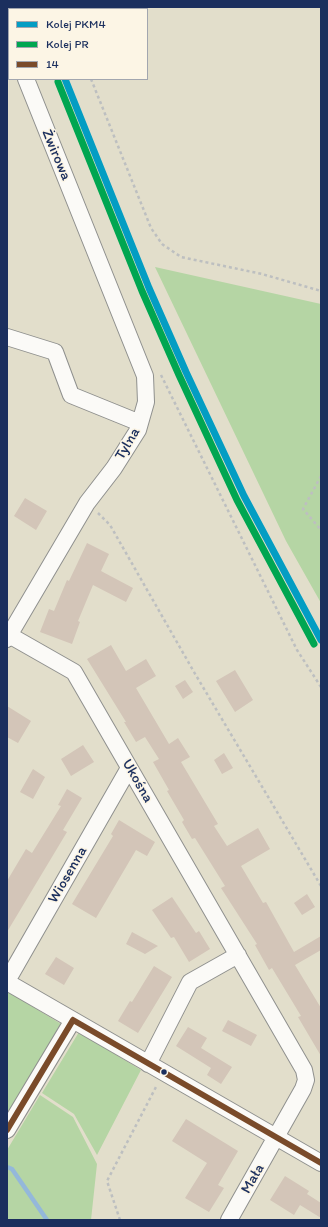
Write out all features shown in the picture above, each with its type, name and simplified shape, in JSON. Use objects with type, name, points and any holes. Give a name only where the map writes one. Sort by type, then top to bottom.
[{"type":"street","name":"Żwirowa","points":[[26,80],[88,230]]},
{"type":"street","name":"Tylna","points":[[8,637],[87,503],[114,468],[140,423],[146,402],[145,376],[88,230]]},
{"type":"street","points":[[7,337],[55,352],[71,395],[140,423]]},
{"type":"street","name":"Ukośna","points":[[8,637],[74,672],[304,1070],[306,1080],[304,1089],[276,1138]]},
{"type":"street","name":"Wiosenna","points":[[7,982],[129,768]]},
{"type":"street","points":[[148,1064],[190,982],[238,955]]},
{"type":"street","points":[[7,982],[321,1163]]},
{"type":"street","points":[[7,1130],[73,1020]]},
{"type":"street","name":"Mała","points":[[229,1220],[276,1138]]},
{"type":"path","points":[[91,80],[151,228],[162,244],[181,257],[262,274],[321,291]]},
{"type":"path","points":[[139,359],[158,369],[297,650],[321,687]]},
{"type":"path","points":[[321,476],[303,509],[321,530]]},
{"type":"path","points":[[87,503],[110,525],[194,672],[321,886]]},
{"type":"path","points":[[120,1220],[107,1181],[163,1073]]},
{"type":"green space","points":[[155,267],[321,304],[321,603],[286,541]]},
{"type":"green space","points":[[7,991],[66,1027],[7,1126]]},
{"type":"green space","points":[[79,1032],[141,1070],[97,1155],[74,1114],[42,1093]]},
{"type":"green space","points":[[40,1095],[73,1117],[97,1164],[91,1220],[7,1220],[7,1150]]},
{"type":"building","points":[[25,498],[47,511],[36,530],[14,516]]},
{"type":"building","points":[[87,543],[109,554],[101,571],[133,588],[126,602],[93,585],[78,621],[80,622],[72,644],[40,632],[49,609],[54,611],[67,580],[69,581]]},
{"type":"building","points":[[111,645],[126,671],[146,659],[156,676],[136,688],[169,744],[178,738],[190,757],[181,762],[218,824],[214,826],[227,846],[258,828],[270,849],[241,866],[263,903],[266,902],[294,952],[321,936],[321,950],[295,965],[321,1008],[321,1056],[298,1017],[301,1016],[272,968],[269,970],[255,945],[257,944],[221,888],[225,886],[195,838],[192,839],[182,822],[184,820],[167,791],[169,790],[153,762],[159,759],[145,737],[136,742],[124,722],[126,722],[87,659]]},
{"type":"building","points":[[235,670],[253,700],[235,712],[216,681]]},
{"type":"building","points":[[185,680],[193,692],[183,699],[175,686]]},
{"type":"building","points":[[7,706],[31,721],[18,743],[7,737]]},
{"type":"building","points":[[83,745],[94,762],[71,776],[61,759]]},
{"type":"building","points":[[224,753],[233,768],[222,774],[214,760]]},
{"type":"building","points":[[33,769],[45,777],[33,799],[20,792]]},
{"type":"building","points":[[67,789],[82,798],[63,830],[67,832],[7,932],[7,881],[26,849],[32,853],[61,806],[58,805]]},
{"type":"building","points":[[119,820],[155,842],[147,856],[136,850],[96,918],[72,904],[113,836],[111,834]]},
{"type":"building","points":[[307,894],[315,907],[302,915],[294,903]]},
{"type":"building","points":[[172,897],[196,933],[199,931],[210,949],[189,962],[174,937],[171,938],[152,910]]},
{"type":"building","points":[[132,932],[158,946],[145,954],[126,944]]},
{"type":"building","points":[[56,957],[74,968],[64,985],[45,974]]},
{"type":"building","points":[[154,966],[172,977],[138,1033],[118,1021],[130,1001],[132,1002]]},
{"type":"building","points":[[228,1020],[257,1035],[251,1046],[222,1031]]},
{"type":"building","points":[[188,1027],[207,1038],[201,1048],[232,1067],[221,1084],[207,1075],[211,1068],[176,1046]]},
{"type":"building","points":[[186,1119],[238,1151],[218,1185],[224,1188],[209,1212],[185,1198],[207,1163],[172,1141]]},
{"type":"building","points":[[285,1176],[309,1191],[307,1194],[321,1203],[321,1218],[300,1205],[294,1215],[270,1200]]},
{"type":"waterway","points":[[7,1167],[12,1169],[47,1220]]},
{"type":"rail line","name":"PKM4","points":[[65,80],[149,288],[186,372],[244,496],[321,640]]},
{"type":"rail line","name":"PR","points":[[58,82],[142,291],[179,375],[237,500],[314,644]]},
{"type":"transit line","name":"14","points":[[73,1020],[321,1163]]},
{"type":"transit line","name":"14","points":[[7,1130],[73,1020]]}]
